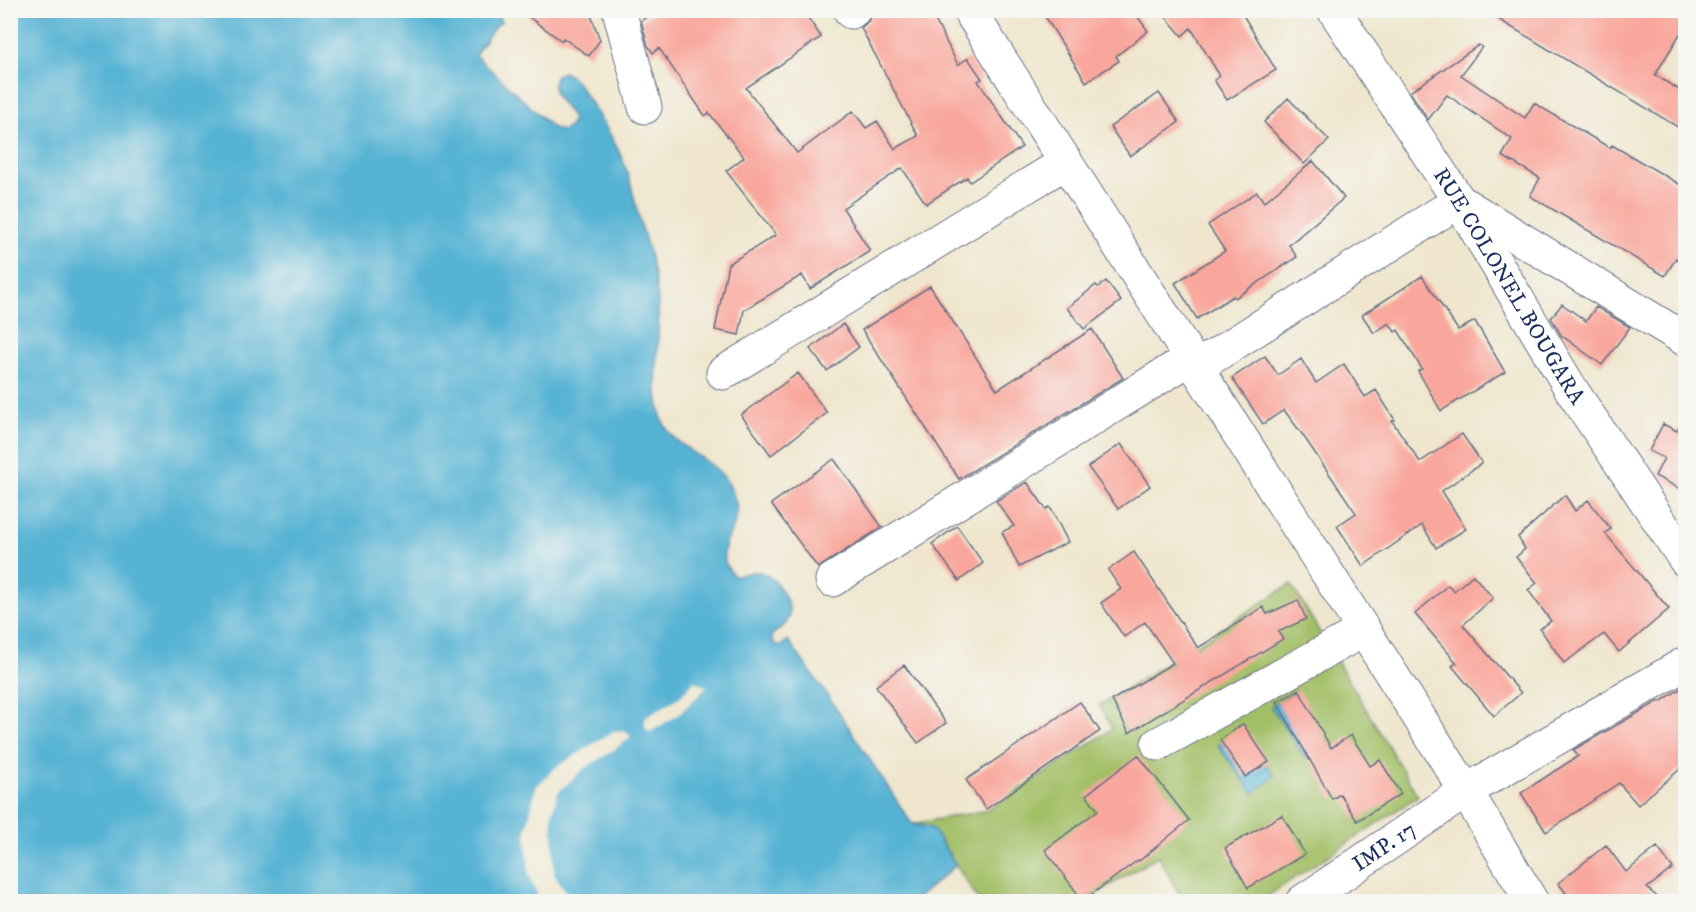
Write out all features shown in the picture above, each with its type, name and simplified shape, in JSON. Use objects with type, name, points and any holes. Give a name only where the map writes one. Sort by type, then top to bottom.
[{"type":"street","points":[[619,10],[645,107]]},
{"type":"street","points":[[969,10],[1466,791],[1532,902]]},
{"type":"street","name":"RUE COLONEL BOUGARA","points":[[1334,10],[1459,201],[1572,389],[1686,561]]},
{"type":"street","points":[[723,373],[1066,162]]},
{"type":"street","points":[[832,580],[1459,201],[1686,340]]},
{"type":"street","points":[[1158,744],[1364,630]]},
{"type":"street","name":"IMP. 17","points":[[1302,902],[1466,791],[1686,663]]},
{"type":"green space","points":[[1291,584],[1418,796],[1260,901],[1183,901],[1158,856],[1084,901],[979,901],[932,828],[912,824],[988,810],[1112,729],[1099,704],[1106,702]]},
{"type":"water","points":[[10,11],[497,11],[501,22],[495,26],[475,55],[553,128],[562,131],[569,127],[573,119],[555,94],[556,75],[563,72],[576,81],[620,153],[650,256],[659,317],[656,374],[661,416],[676,440],[722,475],[735,498],[737,512],[725,547],[726,565],[733,575],[761,572],[770,577],[780,588],[787,602],[789,616],[786,624],[772,635],[773,643],[780,646],[788,640],[832,702],[912,824],[932,828],[956,865],[913,902],[11,901]]},
{"type":"water","points":[[1293,692],[1328,744],[1306,759],[1271,707]]},
{"type":"water","points":[[1240,729],[1275,776],[1253,793],[1218,746]]},
{"type":"pier","points":[[694,681],[707,687],[679,714],[650,732],[645,727],[645,718],[681,696]]},
{"type":"pier","points":[[614,731],[625,731],[631,737],[584,769],[558,792],[552,814],[554,874],[572,901],[540,901],[529,875],[526,831],[536,787],[555,768]]},
{"type":"building","points":[[519,10],[589,10],[600,40],[589,56],[563,38],[562,41]]},
{"type":"building","points":[[657,10],[803,10],[821,37],[746,88],[797,153],[853,111],[866,128],[877,121],[895,149],[918,136],[861,28],[875,10],[930,10],[958,65],[968,58],[982,79],[978,81],[1022,147],[970,182],[967,177],[926,204],[902,168],[843,208],[870,251],[810,289],[802,275],[744,310],[739,335],[715,330],[728,264],[776,235],[726,171],[744,157],[709,113],[705,116],[659,48],[653,53],[648,46],[641,21]]},
{"type":"building","points":[[1041,10],[1133,10],[1148,31],[1116,56],[1119,61],[1086,82]]},
{"type":"building","points":[[1160,10],[1240,10],[1276,70],[1227,100],[1214,80],[1220,76],[1191,28],[1182,36]]},
{"type":"building","points":[[1483,10],[1686,10],[1686,24],[1655,75],[1686,94],[1686,132]]},
{"type":"building","points":[[1479,45],[1482,47],[1461,75],[1525,118],[1534,103],[1610,148],[1612,145],[1686,188],[1686,264],[1676,258],[1665,276],[1530,196],[1540,178],[1502,156],[1512,139],[1447,95],[1428,120],[1410,92]]},
{"type":"building","points":[[1159,93],[1179,122],[1130,156],[1110,127]]},
{"type":"building","points":[[1288,98],[1329,140],[1304,164],[1264,122]]},
{"type":"building","points":[[1313,161],[1344,198],[1289,245],[1297,257],[1235,298],[1233,296],[1197,319],[1175,283],[1225,251],[1208,225],[1257,192],[1264,202]]},
{"type":"building","points":[[1422,276],[1458,330],[1475,321],[1505,372],[1441,411],[1418,371],[1422,369],[1398,330],[1395,332],[1389,323],[1374,333],[1362,315]]},
{"type":"building","points":[[1106,281],[1121,301],[1084,329],[1067,308],[1096,285],[1098,287]]},
{"type":"building","points":[[930,286],[997,390],[1092,329],[1123,378],[959,479],[862,330]]},
{"type":"building","points":[[1562,304],[1586,321],[1596,307],[1630,327],[1602,365],[1561,335],[1551,318]]},
{"type":"building","points":[[843,324],[859,347],[827,371],[810,349]]},
{"type":"building","points":[[1265,356],[1278,375],[1301,359],[1316,383],[1344,364],[1365,397],[1376,390],[1395,420],[1392,421],[1420,462],[1462,434],[1482,463],[1442,491],[1466,529],[1436,548],[1422,525],[1363,566],[1337,526],[1356,513],[1302,434],[1284,410],[1263,424],[1232,378]]},
{"type":"building","points":[[798,373],[827,413],[771,455],[741,415]]},
{"type":"building","points":[[1686,415],[1686,492],[1655,476],[1664,458],[1649,451],[1663,424],[1677,431]]},
{"type":"building","points":[[1121,444],[1150,486],[1118,509],[1088,467]]},
{"type":"building","points":[[834,459],[882,527],[818,568],[771,504]]},
{"type":"building","points":[[1027,482],[1046,509],[1050,507],[1068,542],[1019,567],[1002,532],[1014,526],[996,501]]},
{"type":"building","points":[[1565,495],[1575,511],[1588,500],[1611,529],[1605,533],[1669,609],[1619,652],[1604,634],[1564,663],[1540,629],[1551,621],[1528,590],[1537,583],[1516,557],[1525,549],[1518,537]]},
{"type":"building","points":[[957,526],[983,563],[959,581],[932,544]]},
{"type":"building","points":[[1134,552],[1198,648],[1263,607],[1267,614],[1298,600],[1306,619],[1278,632],[1283,639],[1129,733],[1112,700],[1173,663],[1145,622],[1124,637],[1101,603],[1121,589],[1108,570]]},
{"type":"building","points":[[1473,575],[1493,598],[1463,625],[1521,693],[1494,716],[1452,666],[1457,663],[1415,614],[1448,585],[1454,591]]},
{"type":"building","points":[[904,665],[946,723],[918,743],[876,686]]},
{"type":"building","points":[[1686,685],[1686,764],[1638,805],[1619,783],[1546,832],[1521,793],[1578,756],[1573,750]]},
{"type":"building","points":[[1299,690],[1331,748],[1351,735],[1370,766],[1380,760],[1401,794],[1357,821],[1340,794],[1332,799],[1277,702]]},
{"type":"building","points":[[1080,702],[1100,731],[986,809],[966,780]]},
{"type":"building","points":[[1243,724],[1269,762],[1245,777],[1220,740]]},
{"type":"building","points":[[1138,755],[1189,820],[1139,861],[1083,901],[1045,850],[1098,810],[1086,795]]},
{"type":"building","points":[[1282,815],[1305,854],[1248,888],[1225,848]]},
{"type":"building","points":[[1606,845],[1626,872],[1657,847],[1673,868],[1647,888],[1663,902],[1573,902],[1558,883]]}]
